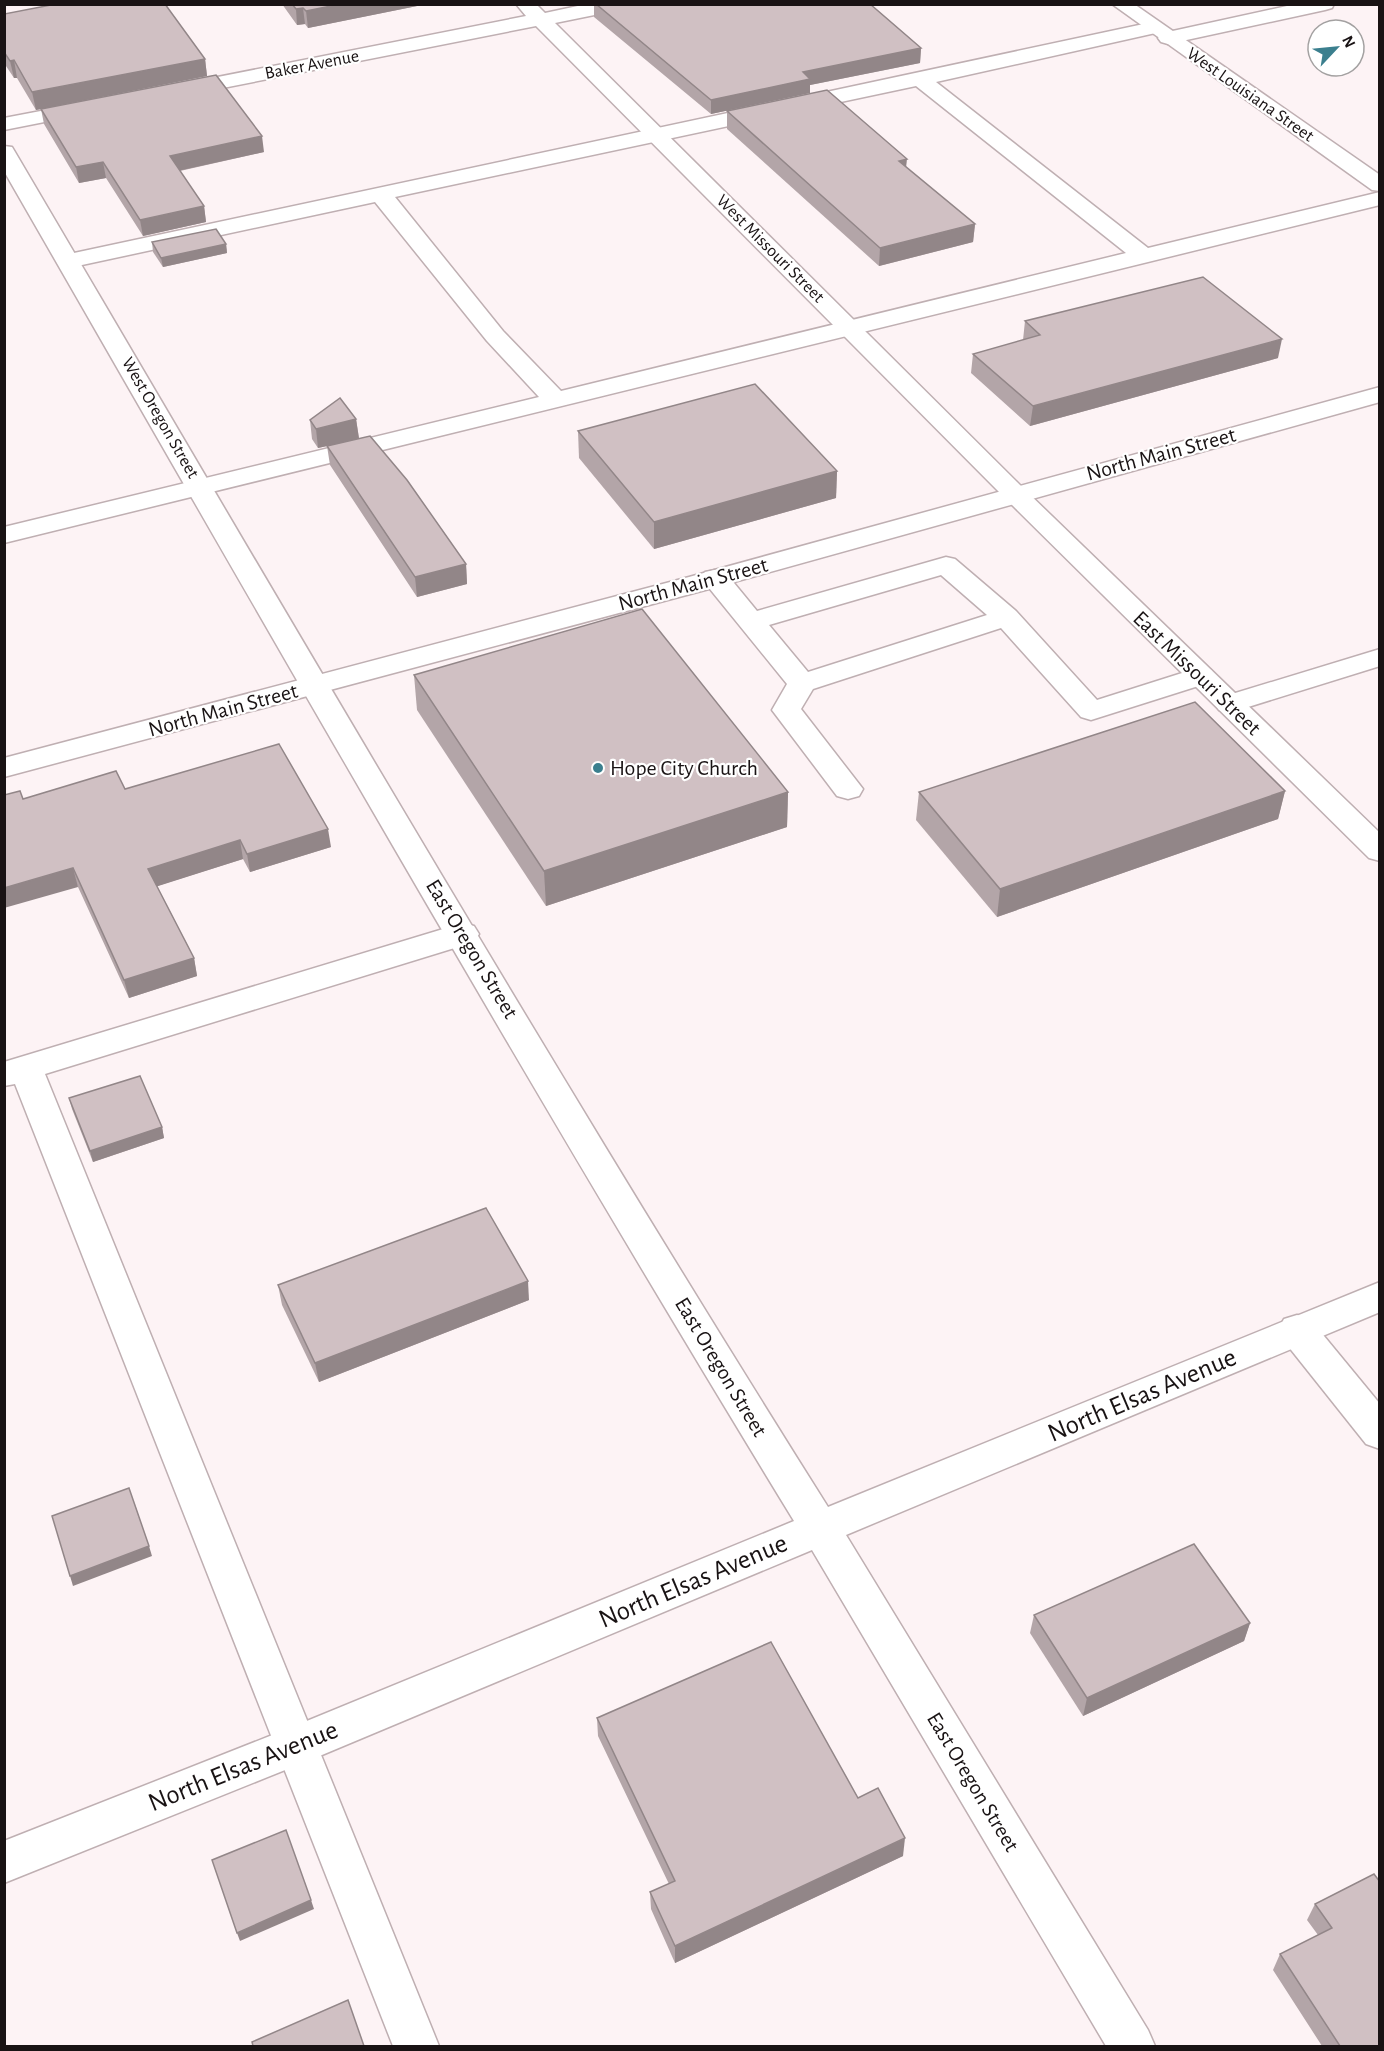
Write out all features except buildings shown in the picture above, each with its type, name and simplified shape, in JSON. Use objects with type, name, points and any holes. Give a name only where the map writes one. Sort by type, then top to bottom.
[{"type":"street","name":"Baker Avenue","points":[[162,94],[532,12],[619,4]]},
{"type":"street","name":"West Louisiana Street","points":[[1121,4],[1380,185]]},
{"type":"street","points":[[68,261],[921,80],[1161,33],[1325,4]]},
{"type":"street","name":"West Missouri Street","points":[[532,12],[1015,494]]},
{"type":"street","points":[[921,80],[1144,256]]},
{"type":"street","points":[[4,124],[106,105]]},
{"type":"street","name":"West Oregon Street","points":[[4,152],[315,685]]},
{"type":"street","points":[[380,193],[495,336],[556,400]]},
{"type":"street","points":[[4,535],[1380,198]]},
{"type":"street","name":"North Main Street","points":[[4,768],[715,578],[1380,394]]},
{"type":"street","name":"East Missouri Street","points":[[1015,494],[1380,851]]},
{"type":"street","points":[[751,622],[869,593],[946,566],[1006,616],[1091,711],[1201,676]]},
{"type":"street","points":[[715,578],[802,683]]},
{"type":"street","points":[[848,789],[786,710],[802,683],[904,652],[1006,616]]},
{"type":"street","points":[[926,620],[958,634]]},
{"type":"street","points":[[869,638],[904,652]]},
{"type":"street","points":[[1229,704],[1380,657]]},
{"type":"street","name":"East Oregon Street","points":[[315,685],[715,1359],[820,1528],[1132,2046]]},
{"type":"street","points":[[416,2046],[295,1746],[15,1071],[463,934]]},
{"type":"street","name":"North Elsas Avenue","points":[[4,1862],[295,1746],[1380,1296]]},
{"type":"street","points":[[1297,1330],[1380,1433]]},
{"type":"place","name":"Hope City Church","points":[[598,768]]}]
